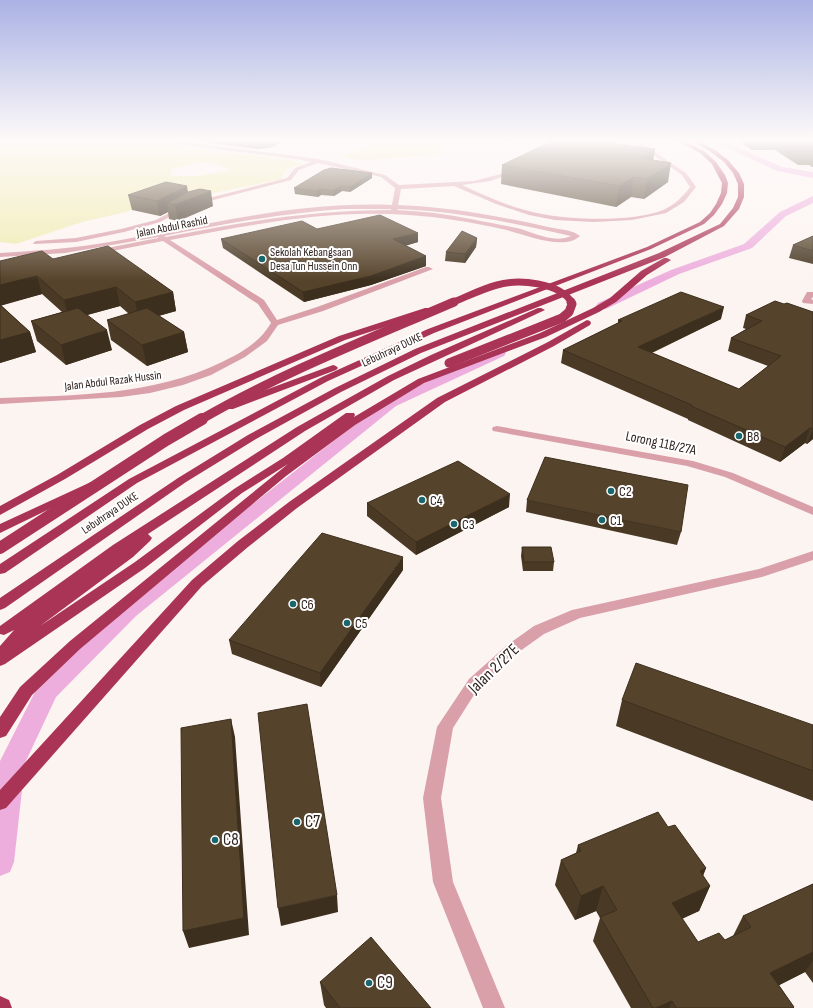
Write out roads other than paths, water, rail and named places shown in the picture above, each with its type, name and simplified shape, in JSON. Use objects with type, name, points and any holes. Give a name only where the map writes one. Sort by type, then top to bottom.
[{"type":"highway","name":"Lebuhraya DUKE","points":[[0,570],[133,481],[325,379],[431,330],[650,248],[687,231],[702,223],[712,214],[719,204],[725,187]]},
{"type":"highway","name":"Lebuhraya DUKE","points":[[0,606],[182,480],[272,426],[338,390],[418,351],[675,250],[722,226],[736,209],[741,197],[741,187]]},
{"type":"highway","points":[[0,802],[197,583],[243,544],[293,505],[441,400],[550,344],[603,313],[613,300],[644,273],[704,241],[722,226]]},
{"type":"highway","points":[[4,630],[118,548],[178,510],[247,463],[342,405],[434,357],[559,303],[602,278]]},
{"type":"highway","points":[[0,511],[61,477],[144,427],[180,408],[342,338],[457,300],[500,284],[519,282],[554,290],[567,296],[572,304],[569,312],[562,318],[430,371],[398,386],[336,424],[287,460],[245,494],[75,645],[26,692],[0,731]]},
{"type":"highway","points":[[0,548],[166,440],[216,411],[319,360],[457,300]]},
{"type":"highway","points":[[75,645],[282,474],[351,423],[421,381],[543,335],[576,321],[613,300]]},
{"type":"highway","points":[[0,529],[92,484],[230,406],[431,330]]},
{"type":"highway","points":[[0,660],[140,565],[238,491],[287,460]]},
{"type":"highway","points":[[0,544],[92,484]]},
{"type":"highway","points":[[0,656],[20,633],[128,554],[178,510]]},
{"type":"street","points":[[36,243],[76,240],[129,230],[158,221],[188,205],[257,187]]},
{"type":"street","points":[[395,209],[398,187]]},
{"type":"street","points":[[460,187],[478,196],[539,215],[576,220],[603,221],[627,219],[665,212],[685,200],[693,187]]},
{"type":"street","name":"Jalan Abdul Rashid","points":[[0,254],[27,254],[66,251],[302,215],[395,209],[432,209],[484,216],[532,225],[577,236],[564,242],[470,221],[395,209]]},
{"type":"street","points":[[160,237],[261,302],[275,323],[320,309],[429,269]]},
{"type":"street","name":"Jalan Abdul Rashid","points":[[0,262],[43,260],[75,256],[160,237]]},
{"type":"street","points":[[813,295],[810,294],[806,301],[813,302]]},
{"type":"street","name":"Jalan Abdul Razak Hussin","points":[[0,401],[90,398],[142,392],[174,385],[208,373],[240,357],[267,336],[275,323]]},
{"type":"street","name":"Lorong 11B/27A","points":[[497,429],[689,463],[729,475],[813,511]]},
{"type":"street","name":"Jalan 2/27E","points":[[494,1008],[443,882],[432,798],[445,728],[474,683],[511,650],[539,630],[577,614],[762,573],[813,555]]},
{"type":"waterway","points":[[602,306],[675,272],[748,246],[783,214],[813,199]]},
{"type":"waterway","points":[[0,862],[12,763],[47,691],[129,611],[391,403],[499,353]]},
{"type":"place","name":"Sekolah Kebangsaan Desa Tun Hussein Onn","points":[[262,259]]},
{"type":"place","name":"B8","points":[[739,436]]},
{"type":"place","name":"C2","points":[[611,491]]},
{"type":"place","name":"C4","points":[[422,500]]},
{"type":"place","name":"C1","points":[[602,520]]},
{"type":"place","name":"C3","points":[[454,524]]},
{"type":"place","name":"C6","points":[[293,604]]},
{"type":"place","name":"C5","points":[[347,623]]},
{"type":"place","name":"C7","points":[[297,822]]},
{"type":"place","name":"C8","points":[[215,840]]},
{"type":"place","name":"C9","points":[[369,983]]}]
